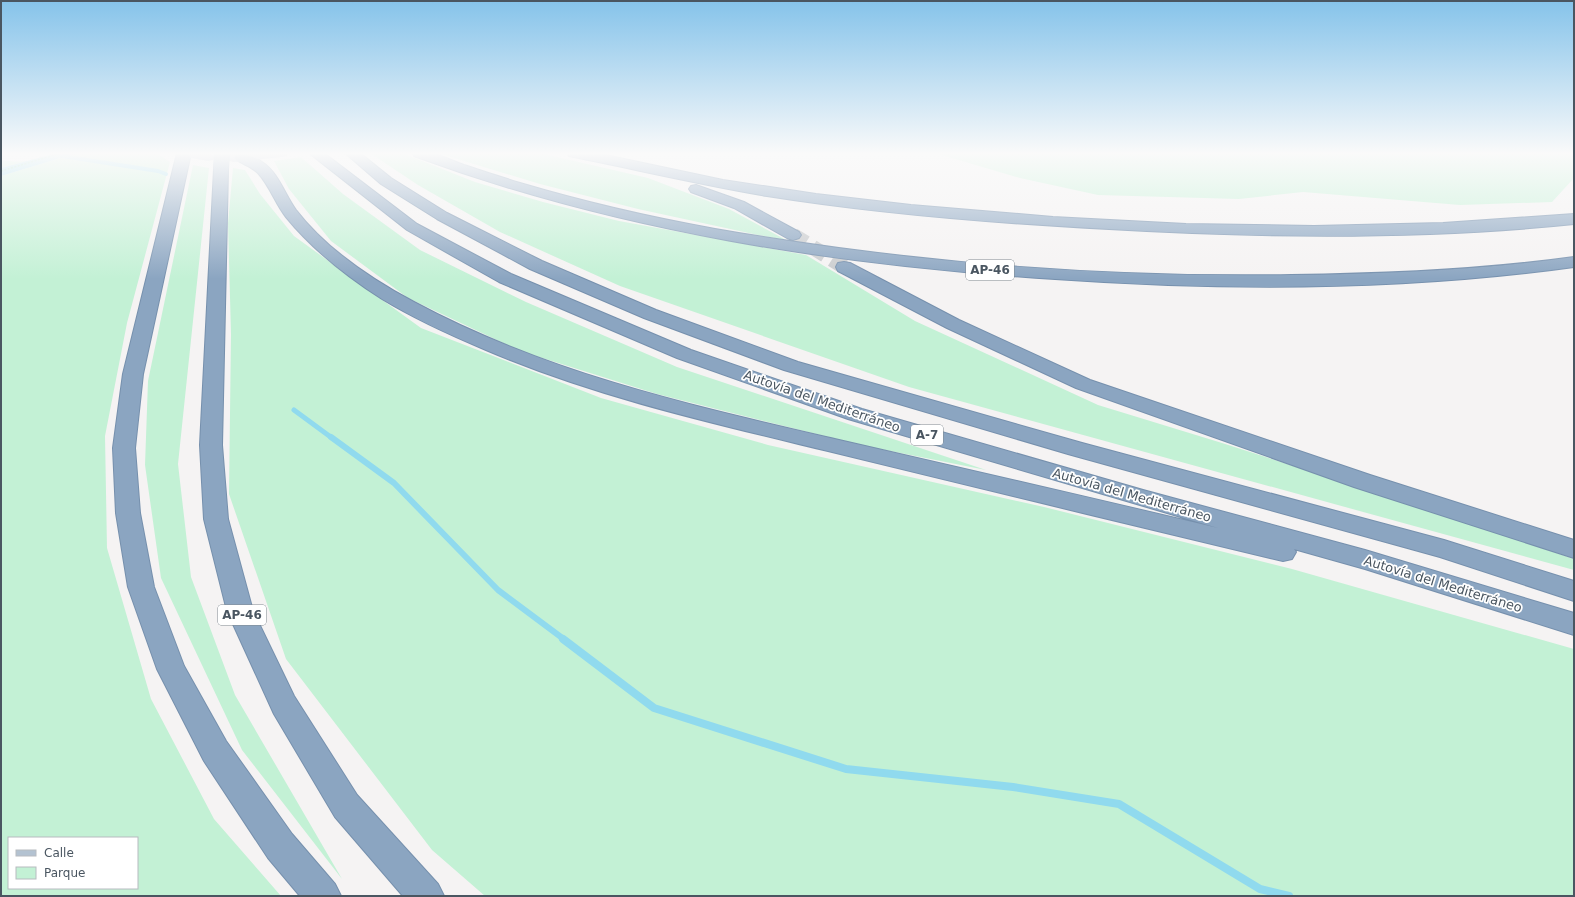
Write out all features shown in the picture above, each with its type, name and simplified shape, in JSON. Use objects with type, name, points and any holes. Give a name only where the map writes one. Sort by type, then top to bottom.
[{"type":"highway","points":[[175,195],[133,374],[124,448],[128,513],[141,587],[171,669],[215,751],[280,846],[323,896]]},
{"type":"highway","name":"AP-46","points":[[228,195],[211,445],[216,519],[240,611],[284,705],[346,806],[426,896]]},
{"type":"highway","points":[[280,195],[294,217],[312,237],[348,268],[390,296],[447,326],[523,359],[616,391],[726,420],[1288,554],[1365,560]]},
{"type":"highway","name":"Autovía del Mediterráneo","points":[[368,195],[412,228],[505,278],[684,354],[855,414],[1143,498],[1365,560],[1574,624]]},
{"type":"highway","name":"Autovía del Mediterráneo","points":[[409,195],[442,216],[536,265],[650,314],[791,366],[1076,449],[1444,549],[1574,591]]},
{"type":"highway","name":"AP-46","points":[[545,195],[665,224],[758,242],[948,266],[1107,278],[1224,281],[1334,280],[1495,271],[1574,262]]},
{"type":"highway","points":[[713,195],[739,205],[794,235]]},
{"type":"highway","points":[[796,195],[933,212],[1036,221],[1209,230],[1309,231],[1442,228],[1574,219]]},
{"type":"highway","points":[[844,267],[952,324],[1083,384],[1362,481],[1574,549]]},
{"type":"green space","points":[[1,195],[161,195],[127,323],[105,436],[107,548],[151,699],[214,819],[281,896],[1,896]]},
{"type":"green space","points":[[187,195],[206,195],[178,464],[191,577],[235,695],[342,879],[242,750],[161,578],[145,465],[148,381]]},
{"type":"green space","points":[[231,195],[261,195],[294,236],[421,328],[601,398],[768,445],[1044,507],[1292,569],[1574,649],[1574,896],[485,896],[432,850],[286,659],[229,494],[231,334],[228,223]]},
{"type":"green space","points":[[294,195],[344,195],[420,250],[526,302],[677,367],[986,470],[860,445],[657,394],[520,351],[408,298],[331,241]]},
{"type":"green space","points":[[435,195],[519,195],[619,221],[806,255],[915,321],[1098,405],[1222,443],[1458,519],[1574,559],[1574,570],[909,387],[620,286],[500,232]]},
{"type":"green space","points":[[583,195],[692,195],[729,209],[786,240],[758,235],[638,209]]},
{"type":"green space","points":[[1097,195],[1277,195],[1239,199]]},
{"type":"green space","points":[[1338,195],[1559,195],[1552,202],[1460,205]]},
{"type":"waterway","points":[[294,410],[332,438]]},
{"type":"waterway","points":[[331,437],[394,483],[498,590],[565,640]]},
{"type":"waterway","points":[[563,639],[654,708],[846,769],[1013,787],[1119,804],[1260,889],[1289,896]]},
{"type":"tunnel","points":[[793,235],[844,267]]}]
